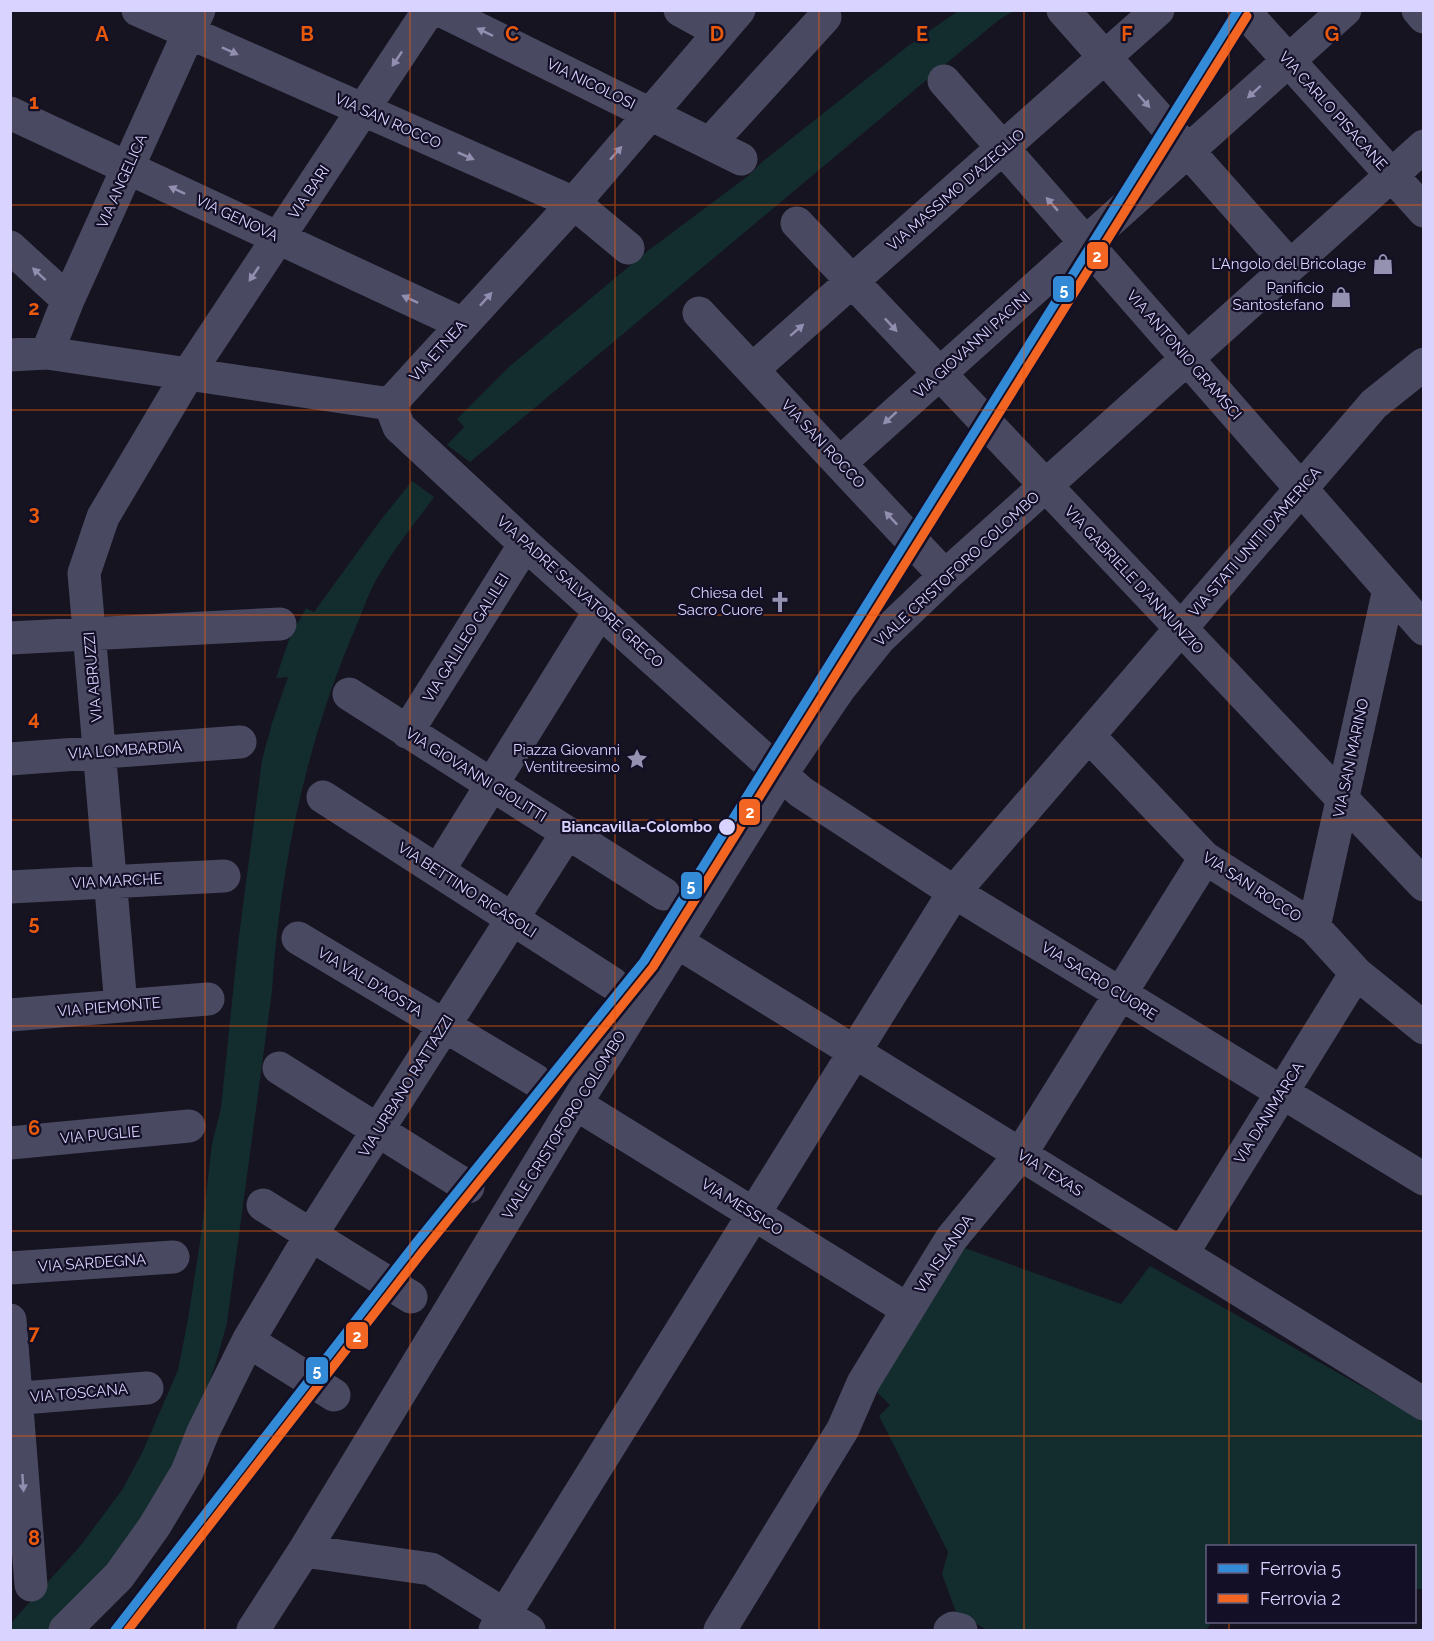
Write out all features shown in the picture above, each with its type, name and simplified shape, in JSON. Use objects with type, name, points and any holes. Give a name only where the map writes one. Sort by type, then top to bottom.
[{"type":"street","name":"VIA SAN ROCCO","points":[[138,10],[194,22],[363,110],[573,203],[628,248]]},
{"type":"street","name":"VIA BARI","points":[[188,374],[429,10]]},
{"type":"street","name":"VIA NICOLOSI","points":[[440,10],[741,159]]},
{"type":"street","points":[[680,10],[730,21]]},
{"type":"street","points":[[1062,10],[1290,266]]},
{"type":"street","name":"VIA MASSIMO D'AZEGLIO","points":[[753,369],[1158,10]]},
{"type":"street","name":"VIA CARLO PISACANE","points":[[1242,10],[1424,211]]},
{"type":"street","name":"VIA GIOVANNI PACINI","points":[[840,463],[1345,10]]},
{"type":"street","points":[[1418,10],[1424,16]]},
{"type":"street","points":[[710,143],[825,17]]},
{"type":"street","name":"VIA ETNEA","points":[[390,404],[573,203],[730,21]]},
{"type":"street","name":"VIA ANGELICA","points":[[47,353],[68,300],[194,22]]},
{"type":"street","name":"VIA ANTONIO GRAMSCI","points":[[944,81],[1424,628]]},
{"type":"street","name":"VIA GENOVA","points":[[10,113],[463,324]]},
{"type":"street","name":"VIALE CRISTOFORO COLOMBO","points":[[253,1630],[304,1551],[576,1104],[782,773],[839,689],[880,638],[945,576],[1424,146]]},
{"type":"street","name":"VIA GABRIELE D'ANNUNZIO","points":[[796,223],[1424,885]]},
{"type":"street","points":[[10,247],[68,300]]},
{"type":"street","name":"VIA SAN ROCCO","points":[[699,313],[945,576]]},
{"type":"street","points":[[10,355],[47,353],[390,404]]},
{"type":"street","name":"VIA STATI UNITI D'AMERICA","points":[[510,1625],[754,1214],[954,892],[1374,404],[1424,364]]},
{"type":"street","name":"VIA ABRUZZI","points":[[121,1006],[84,573],[103,517],[188,374]]},
{"type":"street","name":"VIA PADRE SALVATORE GRECO","points":[[390,404],[399,427],[525,544],[782,773]]},
{"type":"street","name":"VIA GALILEO GALILEI","points":[[407,732],[525,544]]},
{"type":"street","name":"VIA SAN MARINO","points":[[1314,927],[1389,589]]},
{"type":"street","points":[[438,871],[600,611]]},
{"type":"street","points":[[10,638],[280,624]]},
{"type":"street","name":"VIA GIOVANNI GIOLITTI","points":[[349,694],[664,894]]},
{"type":"street","name":"VIA SAN ROCCO","points":[[1089,736],[1205,858],[1314,927],[1356,973],[1424,1028]]},
{"type":"street","name":"VIA LOMBARDIA","points":[[10,759],[240,742]]},
{"type":"street","name":"VIA SACRO CUORE","points":[[782,773],[801,792],[954,892],[1424,1179]]},
{"type":"street","name":"VIA BETTINO RICASOLI","points":[[323,797],[612,982]]},
{"type":"street","name":"VIA URBANO RATTAZZI","points":[[64,1630],[119,1576],[154,1527],[187,1472],[203,1432],[248,1341],[311,1235],[567,832]]},
{"type":"street","name":"VIA ISLANDA","points":[[720,1630],[843,1429],[863,1383],[907,1309],[951,1239],[1020,1155],[1205,858]]},
{"type":"street","name":"VIA MARCHE","points":[[10,887],[224,876]]},
{"type":"street","name":"VIA VAL D'AOSTA","points":[[298,938],[535,1080]]},
{"type":"street","name":"VIA TEXAS","points":[[677,942],[1424,1404]]},
{"type":"street","name":"VIA DANIMARCA","points":[[1182,1254],[1356,973]]},
{"type":"street","name":"VIA PIEMONTE","points":[[10,1015],[208,999]]},
{"type":"street","points":[[279,1068],[468,1187]]},
{"type":"street","name":"VIA MESSICO","points":[[576,1104],[907,1309]]},
{"type":"street","name":"VIA PUGLIE","points":[[10,1143],[189,1126]]},
{"type":"street","points":[[263,1204],[411,1297]]},
{"type":"street","name":"VIA SARDEGNA","points":[[10,1268],[173,1257]]},
{"type":"street","points":[[10,1320],[18,1527],[31,1585]]},
{"type":"street","points":[[248,1341],[334,1395]]},
{"type":"street","name":"VIA TOSCANA","points":[[14,1398],[147,1388]]},
{"type":"street","points":[[304,1551],[431,1569],[510,1625]]},
{"type":"street","points":[[950,1630],[953,1628],[961,1630]]},
{"type":"green space","points":[[958,11],[1014,11],[1000,19],[954,57],[470,462],[447,445],[464,427],[457,419],[510,366],[645,253],[748,176],[762,162],[908,46]]},
{"type":"green space","points":[[412,481],[434,497],[392,555],[369,594],[322,716],[298,806],[281,898],[272,991],[227,1323],[199,1415],[180,1459],[135,1533],[66,1613],[47,1630],[11,1630],[11,1623],[81,1545],[122,1490],[142,1453],[178,1370],[201,1236],[212,1144],[221,1108],[238,944],[262,760],[288,677],[276,678],[290,637],[306,608],[314,612]]},
{"type":"green space","points":[[959,1246],[1121,1304],[1150,1266],[1423,1421],[1423,1589],[1416,1589],[1416,1545],[1206,1545],[1206,1623],[1211,1623],[1206,1630],[987,1630],[956,1612],[942,1574],[948,1552],[879,1416],[890,1405],[875,1390]]},
{"type":"rail line","name":"5","points":[[115,1630],[415,1244],[644,961],[1238,10]]},
{"type":"rail line","name":"2","points":[[128,1630],[423,1251],[653,967],[1247,16]]},
{"type":"place","name":"L'Angolo del Bricolage","points":[[1383,264]]},
{"type":"place","name":"Panificio Santostefano","points":[[1341,297]]},
{"type":"place","name":"Chiesa del Sacro Cuore","points":[[780,602]]},
{"type":"place","name":"Piazza Giovanni Ventitreesimo","points":[[637,759]]},
{"type":"place","name":"Biancavilla-Colombo","points":[[727,827]]}]
